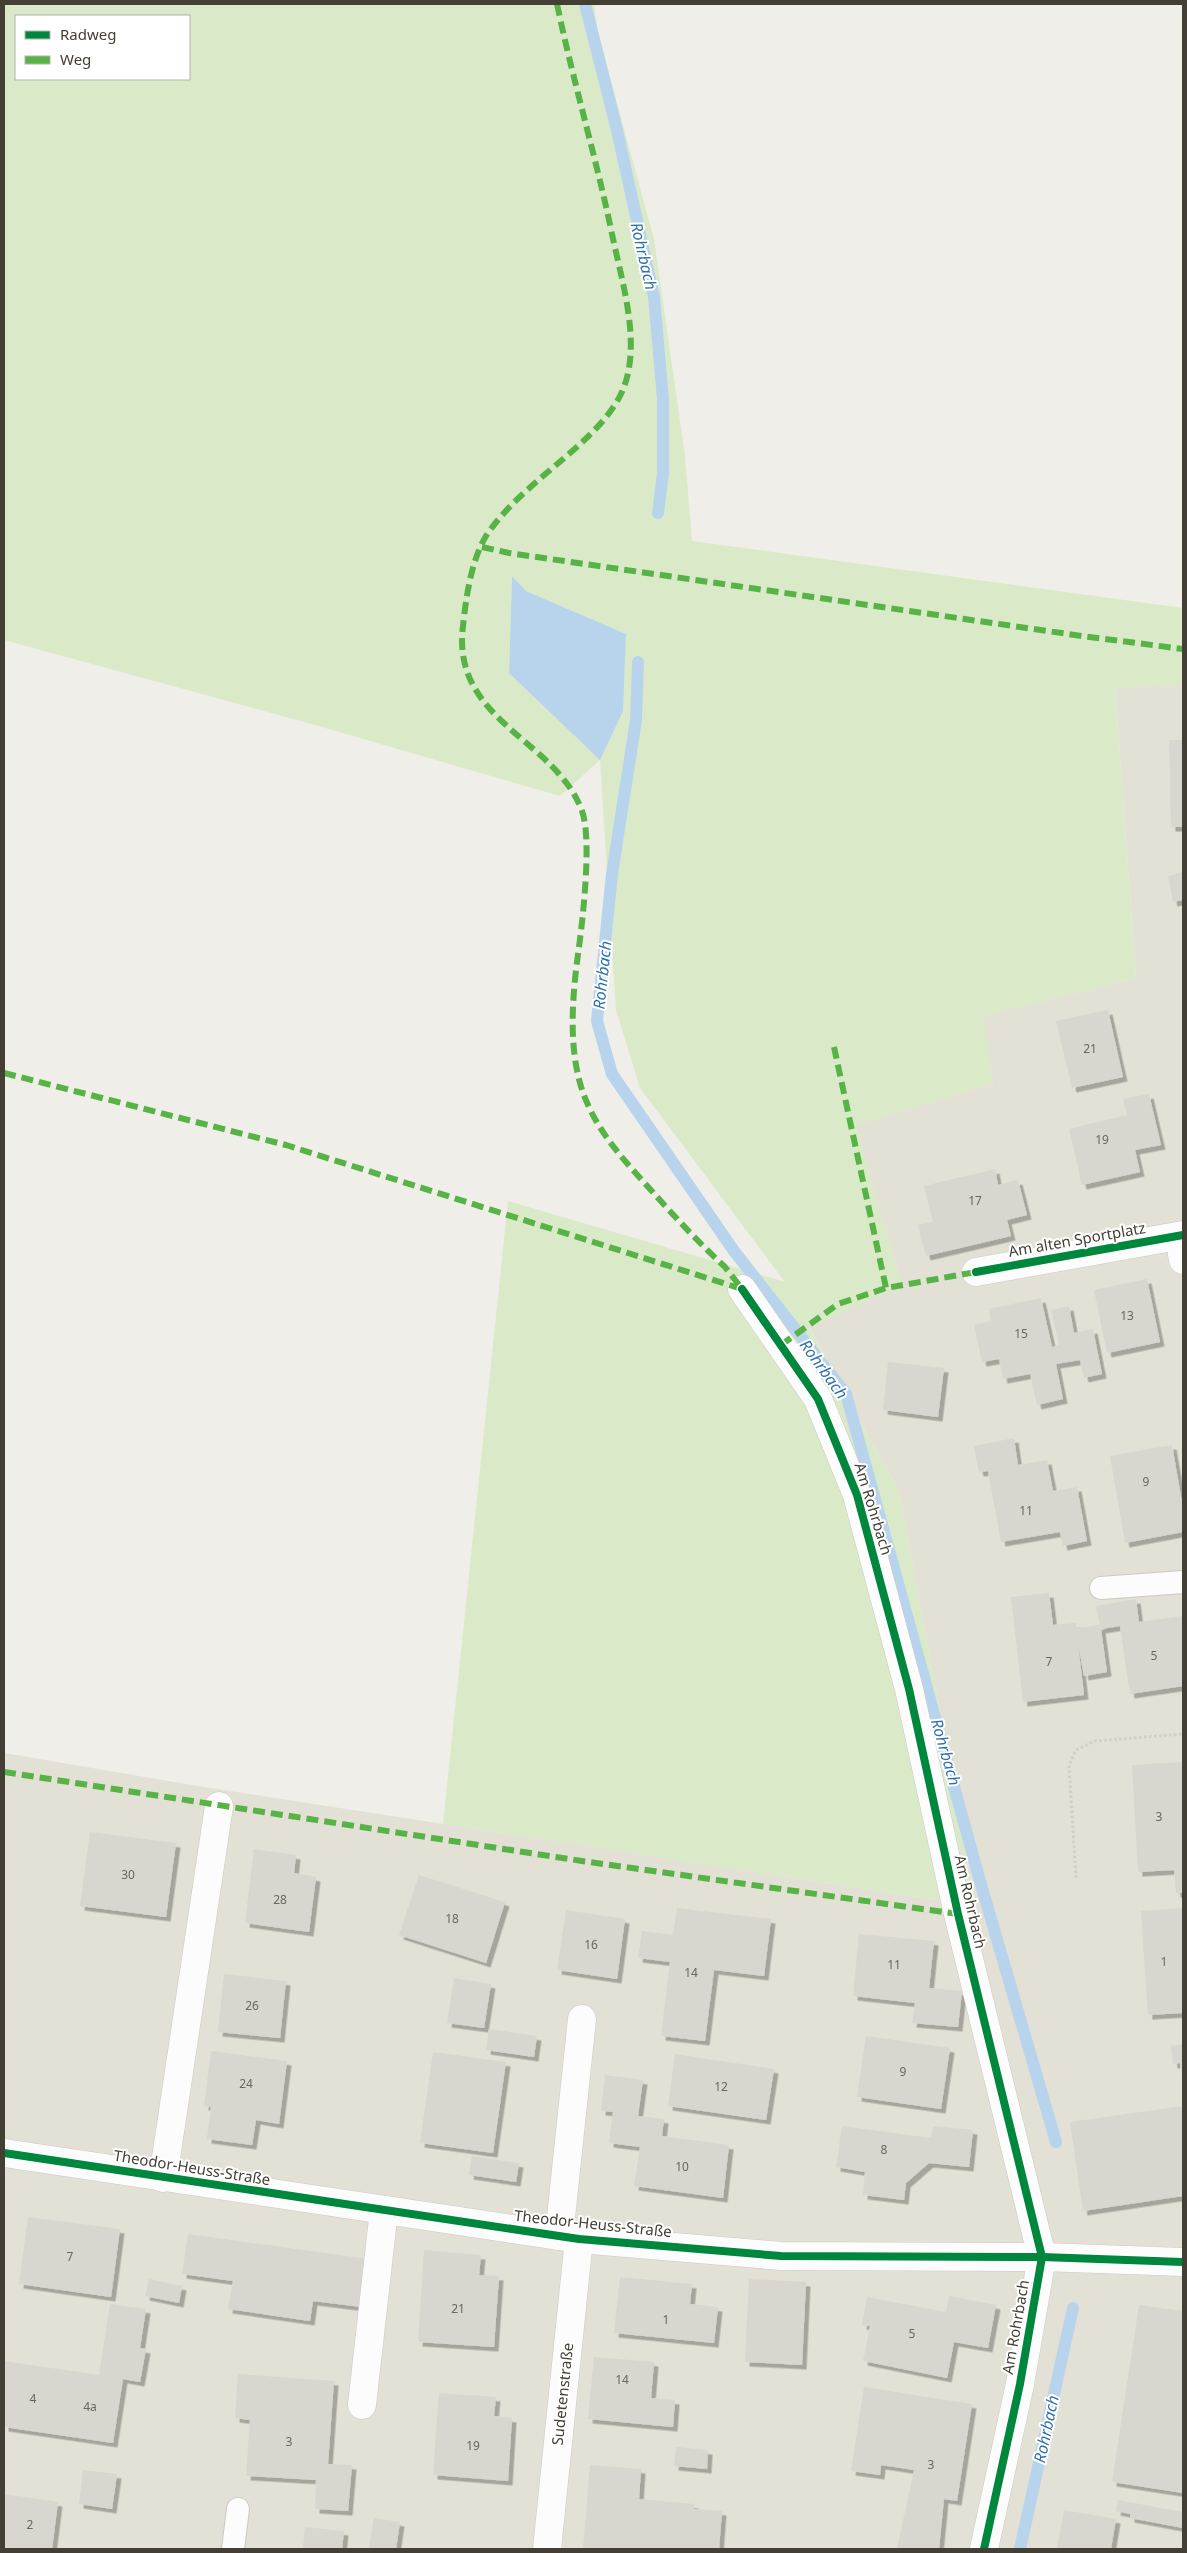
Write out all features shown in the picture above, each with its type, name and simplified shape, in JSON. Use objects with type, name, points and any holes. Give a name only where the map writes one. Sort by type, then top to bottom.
[{"type":"street","name":"Am alten Sportplatz","points":[[976,1272],[1182,1244]]},
{"type":"street","name":"Am Rohrbach","points":[[742,1289],[818,1399],[857,1495],[909,1689],[958,1914],[1042,2257],[1020,2384],[984,2549]]},
{"type":"street","name":"Theodor-Heuss-Straße","points":[[162,2178],[219,1806]]},
{"type":"street","name":"Theodor-Heuss-Straße","points":[[569,2238],[582,2019]]},
{"type":"street","name":"Theodor-Heuss-Straße","points":[[4,2153],[569,2238],[781,2256],[1042,2257],[1183,2262]]},
{"type":"street","points":[[362,2405],[384,2210]]},
{"type":"street","name":"Sudetenstraße","points":[[547,2549],[569,2238]]},
{"type":"lane","points":[[1100,1588],[1183,1582]]},
{"type":"lane","points":[[233,2549],[238,2509]]},
{"type":"path","points":[[1076,1878],[1068,1765],[1076,1750],[1095,1741],[1183,1734]]},
{"type":"shaded area","points":[[1183,685],[1183,2549],[4,2549],[4,1753],[204,1787],[976,1906],[899,1492],[809,1327],[902,1285],[855,1125],[993,1084],[982,1016],[1136,978],[1115,687]]},
{"type":"green space","points":[[4,4],[594,4],[598,33],[654,239],[685,456],[692,541],[1183,608],[1183,685],[1115,688],[1136,978],[983,1016],[993,1084],[856,1125],[902,1285],[809,1328],[899,1492],[976,1906],[443,1824],[508,1201],[785,1282],[640,1088],[616,1010],[600,760],[560,796],[315,725],[4,640]],"holes":[[[512,576],[526,591],[626,634],[509,673]]]},
{"type":"water","points":[[512,576],[526,591],[626,634],[623,711],[600,760],[509,673]]},
{"type":"building","points":[[1169,740],[1183,740],[1183,827],[1171,827]]},
{"type":"building","points":[[1183,872],[1183,900],[1173,902],[1168,876]]},
{"type":"building","points":[[1108,1010],[1123,1077],[1072,1088],[1056,1021]]},
{"type":"building","points":[[1149,1094],[1161,1145],[1135,1150],[1140,1172],[1082,1185],[1069,1129],[1127,1115],[1123,1099]]},
{"type":"building","points":[[995,1169],[998,1185],[1018,1180],[1027,1215],[1007,1220],[1011,1236],[926,1256],[918,1225],[933,1222],[924,1186]]},
{"type":"building","points":[[1147,1279],[1160,1342],[1107,1353],[1094,1290]]},
{"type":"building","points":[[1041,1298],[1052,1347],[1059,1345],[1051,1310],[1069,1306],[1074,1333],[1093,1329],[1102,1374],[1084,1378],[1080,1360],[1056,1364],[1063,1399],[1037,1405],[1030,1374],[1003,1379],[999,1359],[982,1362],[974,1325],[991,1321],[989,1309]]},
{"type":"building","points":[[888,1362],[944,1368],[938,1417],[883,1410]]},
{"type":"building","points":[[1014,1438],[1018,1465],[1047,1460],[1053,1491],[1077,1487],[1087,1541],[1063,1546],[1060,1532],[1001,1542],[988,1471],[979,1472],[974,1446]]},
{"type":"building","points":[[1172,1445],[1183,1508],[1183,1532],[1125,1543],[1110,1456]]},
{"type":"building","points":[[1049,1593],[1053,1625],[1076,1623],[1076,1628],[1100,1625],[1096,1606],[1136,1599],[1139,1622],[1182,1616],[1183,1686],[1130,1694],[1120,1626],[1101,1629],[1107,1672],[1084,1676],[1078,1643],[1084,1695],[1023,1702],[1011,1597]]},
{"type":"building","points":[[1183,1762],[1183,1893],[1176,1893],[1174,1870],[1138,1872],[1132,1765]]},
{"type":"building","points":[[90,1832],[176,1843],[166,1917],[80,1906]]},
{"type":"building","points":[[254,1849],[296,1855],[294,1873],[316,1877],[309,1932],[245,1923]]},
{"type":"building","points":[[419,1875],[505,1902],[486,1963],[399,1935]]},
{"type":"building","points":[[677,1908],[771,1919],[764,1976],[714,1970],[705,2041],[661,2036],[670,1962],[638,1958],[642,1931],[673,1935]]},
{"type":"building","points":[[1183,1908],[1183,2013],[1148,2015],[1141,1911]]},
{"type":"building","points":[[566,1910],[625,1919],[617,1979],[557,1970]]},
{"type":"building","points":[[859,1934],[934,1941],[929,1988],[962,1991],[958,2027],[912,2023],[915,2003],[853,1996]]},
{"type":"building","points":[[224,1974],[286,1981],[280,2038],[218,2032]]},
{"type":"building","points":[[454,1978],[491,1984],[484,2028],[447,2023]]},
{"type":"building","points":[[489,2029],[537,2036],[534,2057],[486,2050]]},
{"type":"building","points":[[866,2036],[950,2048],[941,2109],[857,2097]]},
{"type":"building","points":[[1183,2044],[1182,2076],[1180,2063],[1173,2064],[1171,2046]]},
{"type":"building","points":[[211,2051],[287,2061],[279,2124],[256,2120],[252,2145],[207,2139],[211,2107],[204,2106]]},
{"type":"building","points":[[433,2052],[506,2062],[493,2153],[420,2143]]},
{"type":"building","points":[[675,2054],[774,2069],[766,2120],[668,2106]]},
{"type":"building","points":[[605,2075],[643,2080],[638,2116],[664,2119],[662,2136],[729,2145],[723,2198],[634,2186],[640,2147],[609,2143],[613,2112],[601,2111]]},
{"type":"building","points":[[1183,2106],[1183,2196],[1083,2211],[1070,2122]]},
{"type":"building","points":[[842,2126],[931,2138],[933,2126],[973,2130],[969,2167],[929,2163],[906,2183],[904,2200],[863,2195],[865,2172],[836,2167]]},
{"type":"building","points":[[472,2156],[519,2163],[516,2182],[469,2175]]},
{"type":"building","points":[[28,2217],[120,2229],[111,2297],[19,2284]]},
{"type":"building","points":[[188,2234],[368,2259],[361,2307],[313,2301],[310,2321],[228,2309],[233,2281],[182,2274]]},
{"type":"building","points":[[424,2250],[481,2255],[479,2275],[499,2276],[494,2347],[418,2342]]},
{"type":"building","points":[[620,2277],[692,2284],[690,2304],[718,2307],[714,2343],[614,2333]]},
{"type":"building","points":[[149,2279],[182,2286],[179,2303],[145,2296]]},
{"type":"building","points":[[749,2279],[806,2282],[802,2365],[745,2362]]},
{"type":"building","points":[[949,2296],[996,2305],[988,2348],[954,2342],[947,2378],[863,2361],[870,2326],[862,2325],[867,2297],[946,2312]]},
{"type":"building","points":[[110,2304],[146,2309],[140,2348],[146,2349],[140,2382],[123,2379],[113,2443],[4,2427],[4,2361],[99,2375]]},
{"type":"building","points":[[1139,2305],[1183,2311],[1183,2493],[1112,2482]]},
{"type":"building","points":[[594,2357],[654,2362],[651,2398],[675,2400],[673,2427],[588,2419]]},
{"type":"building","points":[[238,2374],[334,2381],[328,2464],[352,2465],[348,2511],[315,2509],[316,2480],[246,2476],[250,2420],[235,2418]]},
{"type":"building","points":[[864,2387],[972,2404],[957,2501],[944,2499],[939,2549],[897,2549],[914,2470],[881,2465],[880,2475],[851,2471]]},
{"type":"building","points":[[439,2393],[496,2397],[494,2416],[512,2418],[508,2481],[433,2475]]},
{"type":"building","points":[[676,2447],[708,2450],[707,2469],[674,2466]]},
{"type":"building","points":[[590,2465],[641,2469],[639,2499],[694,2504],[694,2509],[722,2511],[719,2549],[583,2549]]},
{"type":"building","points":[[83,2470],[117,2474],[112,2509],[79,2504]]},
{"type":"building","points":[[4,2494],[58,2502],[52,2549],[4,2549]]},
{"type":"building","points":[[1118,2500],[1183,2512],[1183,2528],[1130,2518],[1130,2514],[1116,2511]]},
{"type":"building","points":[[1064,2510],[1116,2519],[1111,2549],[1057,2549]]},
{"type":"building","points":[[374,2518],[400,2522],[396,2549],[369,2548]]},
{"type":"building","points":[[305,2527],[344,2531],[342,2549],[303,2549]]},
{"type":"waterway","name":"Rohrbach","points":[[585,4],[616,126],[654,297],[663,399],[663,473],[658,513]]},
{"type":"waterway","name":"Rohrbach","points":[[638,662],[636,720],[612,874],[597,1021],[612,1074],[734,1251],[846,1394],[980,1881],[1056,2142]]},
{"type":"waterway","name":"Rohrbach","points":[[1020,2549],[1073,2308]]},
{"type":"marked path","points":[[557,4],[606,205],[625,294],[631,337],[630,358],[627,378],[620,396],[608,414],[586,438],[512,505],[486,536],[473,568],[468,592],[463,626],[464,658],[473,685],[489,707],[508,727],[551,765],[569,786],[582,811],[586,839],[586,878],[575,980],[573,1032],[576,1067],[585,1099],[600,1127],[618,1153],[677,1219],[725,1267],[742,1289]]},
{"type":"marked path","points":[[482,547],[509,553],[1183,649]]},
{"type":"marked path","points":[[834,1047],[886,1288]]},
{"type":"marked path","points":[[4,1073],[286,1145],[742,1289]]},
{"type":"marked path","points":[[781,1345],[838,1304],[886,1288],[976,1272]]},
{"type":"marked path","points":[[4,1772],[582,1861],[958,1914]]},
{"type":"cycle path","points":[[976,1272],[1183,1235]]},
{"type":"cycle path","points":[[742,1289],[818,1399],[857,1495],[909,1689],[958,1914],[1042,2257],[1020,2384],[984,2549]]},
{"type":"cycle path","points":[[4,2153],[579,2239],[781,2256],[1042,2257],[1183,2262]]}]
